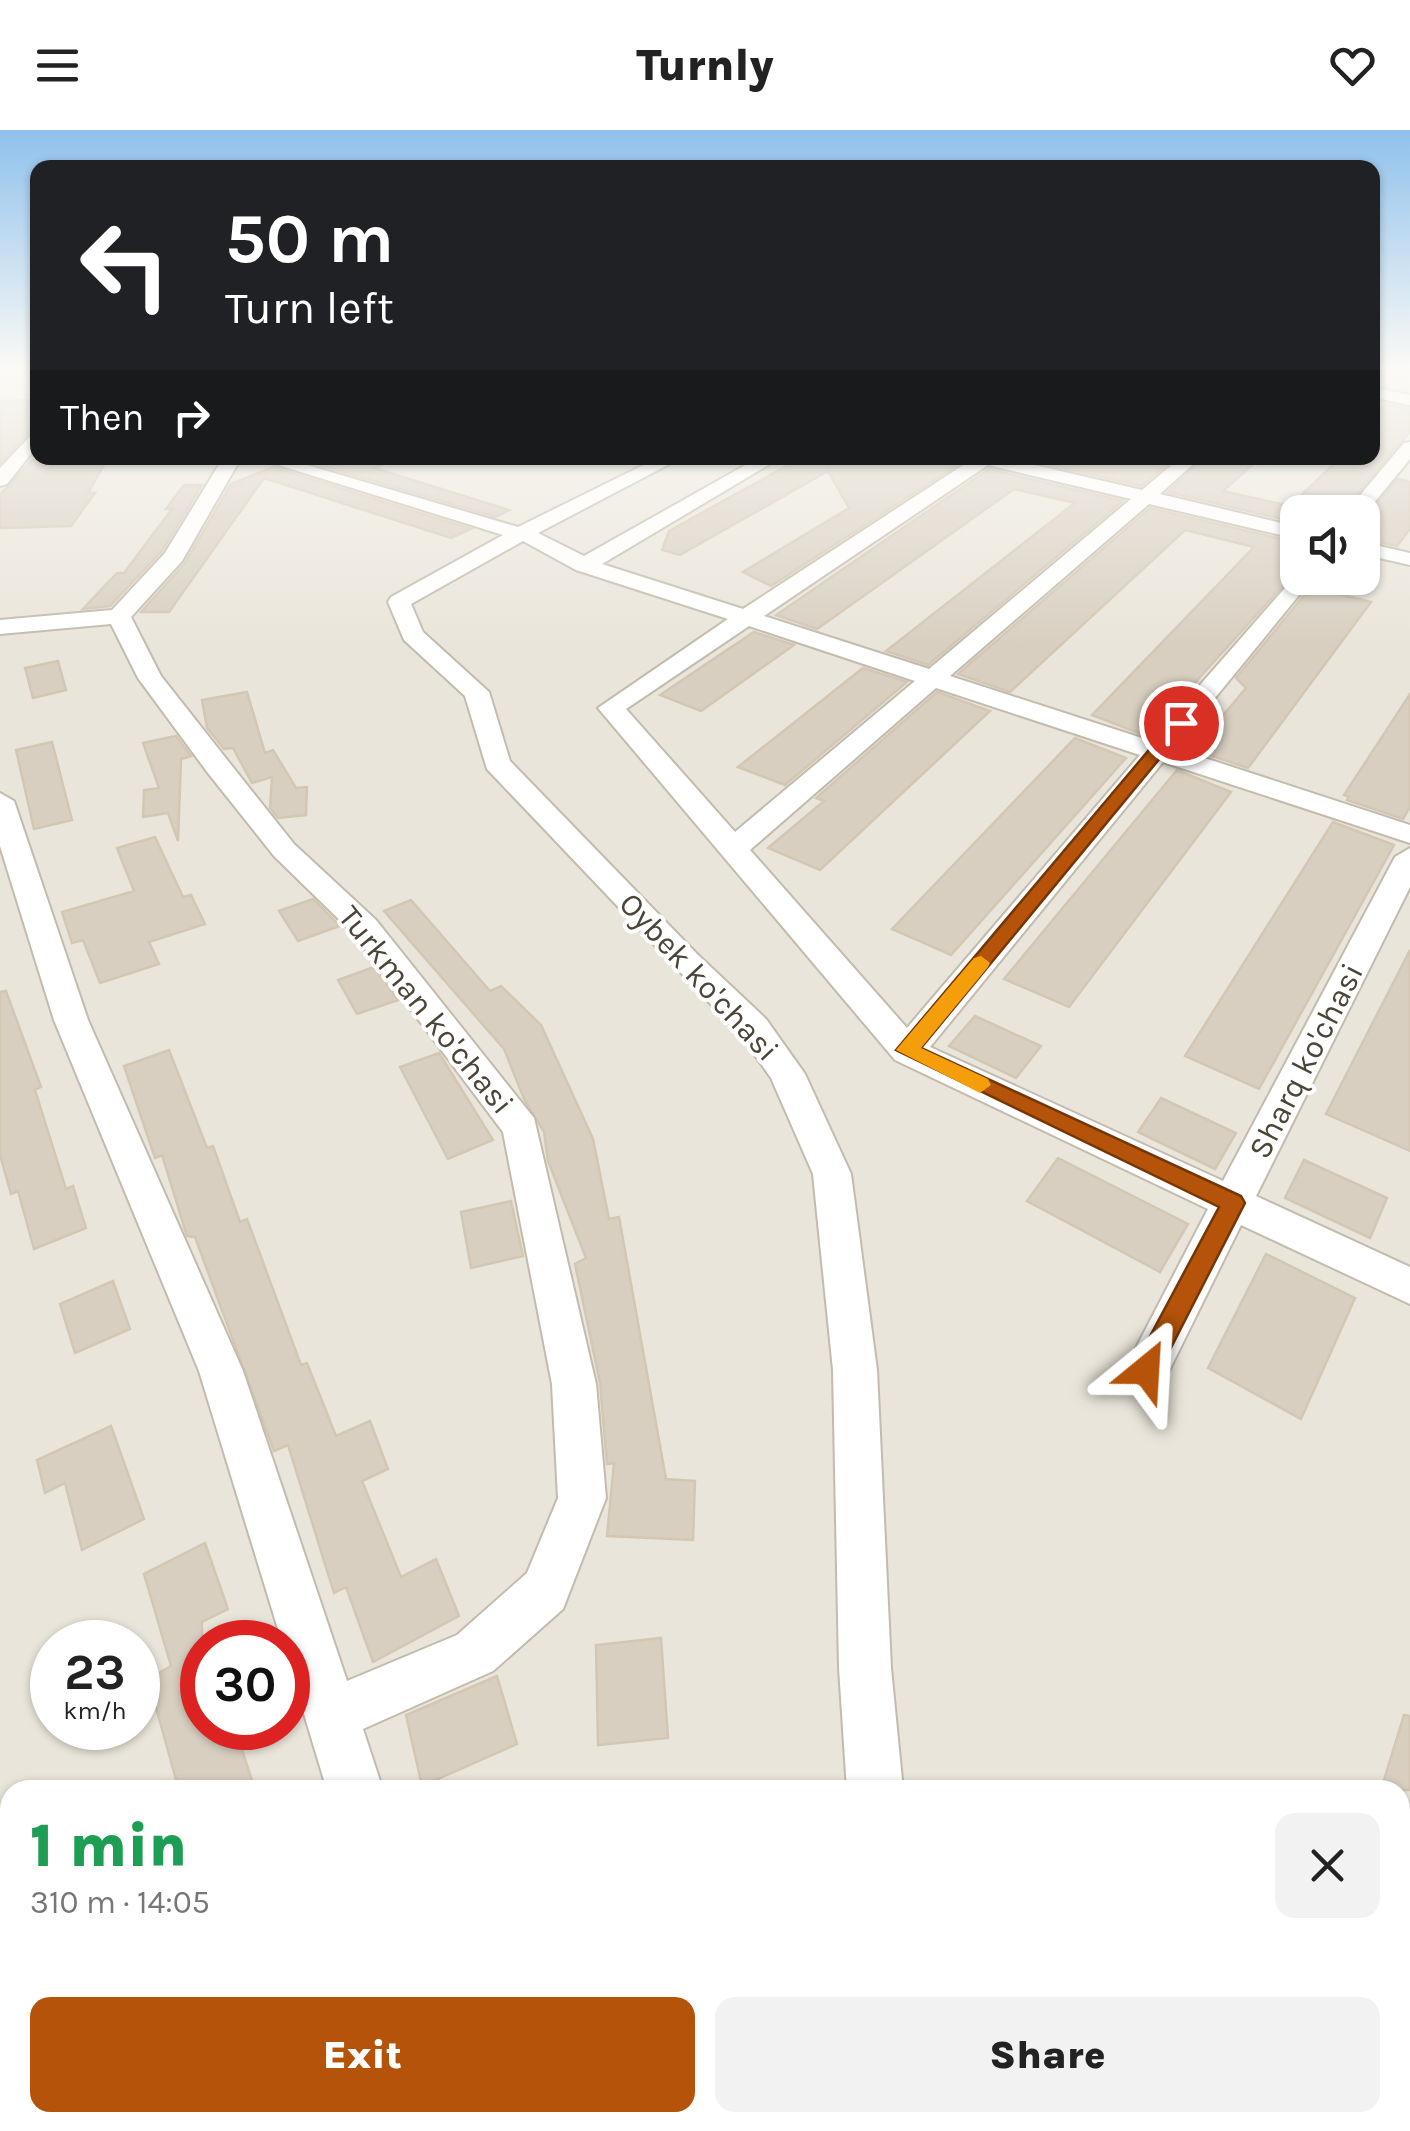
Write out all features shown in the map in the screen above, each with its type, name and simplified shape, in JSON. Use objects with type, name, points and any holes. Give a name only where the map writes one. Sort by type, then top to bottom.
[{"type":"street","points":[[0,480],[17,459]]},
{"type":"street","points":[[1370,495],[1400,459]]},
{"type":"street","points":[[0,627],[120,616],[174,556],[228,465]]},
{"type":"street","points":[[288,465],[519,534],[568,553],[584,565],[1410,834]]},
{"type":"street","name":"Oybek ko'chasi","points":[[658,465],[519,534],[400,602],[412,635],[446,670],[476,692],[497,763],[685,962],[754,1028],[787,1074],[832,1174],[855,1370],[865,1668],[874,1780]]},
{"type":"street","points":[[584,565],[759,465]]},
{"type":"street","points":[[975,465],[611,708],[907,1050],[1410,1286]]},
{"type":"street","points":[[1015,465],[1280,528]]},
{"type":"street","points":[[735,847],[1183,465]]},
{"type":"street","points":[[1380,552],[1410,560]]},
{"type":"street","points":[[907,1050],[1288,595]]},
{"type":"street","name":"Turkman ko'chasi","points":[[120,616],[150,678],[218,767],[284,850],[365,926],[521,1128],[574,1384],[582,1498],[546,1591],[475,1653],[331,1715]]},
{"type":"street","points":[[0,801],[71,1020],[221,1371],[352,1780]]},
{"type":"street","name":"Sharq ko'chasi","points":[[1146,1370],[1410,857]]},
{"type":"shaded area","points":[[0,459],[30,459],[30,465],[1380,465],[1380,459],[1410,459],[1410,1780],[0,1780]]},
{"type":"building","points":[[1380,459],[1387,459],[1356,495],[1301,495],[1333,465],[1380,465]]},
{"type":"building","points":[[30,462],[104,465],[88,493],[95,493],[71,526],[0,528],[0,495]]},
{"type":"building","points":[[320,465],[382,465],[374,468],[509,510],[496,517]]},
{"type":"building","points":[[788,465],[957,465],[771,586],[743,572],[849,508],[828,471],[680,555],[662,550],[669,531]]},
{"type":"building","points":[[1049,465],[1166,465],[1141,486]]},
{"type":"building","points":[[1197,465],[1252,465],[1223,491],[1280,504],[1280,519],[1168,492]]},
{"type":"building","points":[[273,467],[471,529],[451,538],[264,478],[169,612],[141,612],[185,563],[231,484]]},
{"type":"building","points":[[989,469],[1123,501],[928,665],[886,651],[1075,503],[1014,489],[817,629],[776,615]]},
{"type":"building","points":[[1398,479],[1410,482],[1410,529],[1397,546],[1380,542],[1380,499]]},
{"type":"building","points":[[184,485],[202,485],[162,551],[110,606],[83,609],[117,573],[124,573],[172,509],[166,509]]},
{"type":"building","points":[[1150,508],[1280,539],[1280,589],[1173,707],[1168,705],[1141,734],[1092,715],[1254,547],[1185,530],[1010,692],[958,674]]},
{"type":"building","points":[[1304,595],[1343,595],[1371,602],[1248,768],[1194,750],[1246,688],[1236,678]]},
{"type":"building","points":[[754,632],[794,645],[701,711],[660,695]]},
{"type":"building","points":[[58,661],[66,690],[33,698],[25,668]]},
{"type":"building","points":[[863,668],[907,682],[785,785],[738,767]]},
{"type":"building","points":[[247,692],[265,753],[273,750],[296,788],[307,787],[306,815],[278,818],[270,808],[272,777],[252,783],[233,748],[224,749],[207,728],[202,700]]},
{"type":"building","points":[[937,692],[990,711],[820,870],[768,848],[824,801],[816,798]]},
{"type":"building","points":[[1410,694],[1410,807],[1403,819],[1347,800],[1349,797],[1344,795]]},
{"type":"building","points":[[176,736],[191,756],[181,759],[178,841],[168,813],[143,817],[144,790],[159,788],[143,743]]},
{"type":"building","points":[[1075,738],[1126,758],[951,955],[892,929]]},
{"type":"building","points":[[52,742],[72,820],[34,829],[16,750]]},
{"type":"building","points":[[1177,770],[1231,792],[1069,1007],[1004,979]]},
{"type":"building","points":[[1333,822],[1394,845],[1259,1089],[1185,1056]]},
{"type":"building","points":[[155,837],[183,897],[191,895],[205,924],[149,942],[159,964],[100,983],[83,940],[72,943],[62,912],[134,891],[117,848]]},
{"type":"building","points":[[313,899],[340,926],[298,941],[279,911]]},
{"type":"building","points":[[411,900],[490,991],[501,986],[541,1025],[593,1139],[609,1219],[619,1217],[666,1479],[695,1481],[693,1540],[607,1536],[614,1463],[607,1464],[600,1383],[575,1264],[586,1258],[548,1161],[544,1132],[524,1099],[504,1049],[384,911]]},
{"type":"building","points":[[1410,950],[1410,1151],[1326,1114]]},
{"type":"building","points":[[374,967],[398,1000],[357,1014],[338,980]]},
{"type":"building","points":[[6,991],[41,1087],[35,1090],[66,1189],[73,1186],[86,1228],[34,1249],[18,1191],[11,1194],[0,1155],[0,992]]},
{"type":"building","points":[[975,1016],[1041,1046],[1016,1078],[949,1046]]},
{"type":"building","points":[[169,1050],[207,1148],[213,1146],[240,1222],[247,1219],[301,1365],[307,1363],[336,1436],[370,1421],[388,1469],[362,1481],[401,1577],[436,1559],[459,1616],[373,1662],[346,1587],[334,1593],[288,1445],[274,1451],[195,1237],[187,1236],[162,1155],[155,1158],[124,1066]]},
{"type":"building","points":[[439,1053],[493,1140],[448,1159],[400,1067]]},
{"type":"building","points":[[1161,1098],[1236,1133],[1215,1169],[1138,1132]]},
{"type":"building","points":[[1058,1158],[1188,1224],[1160,1272],[1027,1201]]},
{"type":"building","points":[[1304,1160],[1387,1198],[1370,1238],[1285,1198]]},
{"type":"building","points":[[511,1201],[523,1256],[471,1268],[461,1212]]},
{"type":"building","points":[[1266,1254],[1355,1298],[1301,1419],[1208,1368]]},
{"type":"building","points":[[113,1281],[130,1329],[75,1353],[60,1304]]},
{"type":"building","points":[[111,1426],[144,1519],[82,1550],[65,1483],[45,1493],[37,1460]]},
{"type":"building","points":[[205,1543],[228,1609],[206,1620],[180,1620],[180,1750],[242,1750],[252,1780],[176,1780],[160,1722],[160,1672],[171,1666],[144,1574]]},
{"type":"building","points":[[661,1638],[668,1738],[598,1745],[596,1645]]},
{"type":"building","points":[[497,1676],[517,1744],[436,1780],[421,1780],[406,1715]]},
{"type":"building","points":[[1404,1715],[1410,1716],[1410,1780],[1384,1780]]},
{"type":"slow traffic","points":[[980,1085],[907,1050],[981,963]]},
{"type":"route","points":[[1146,1370],[1233,1203],[907,1050],[1181,723]]}]
